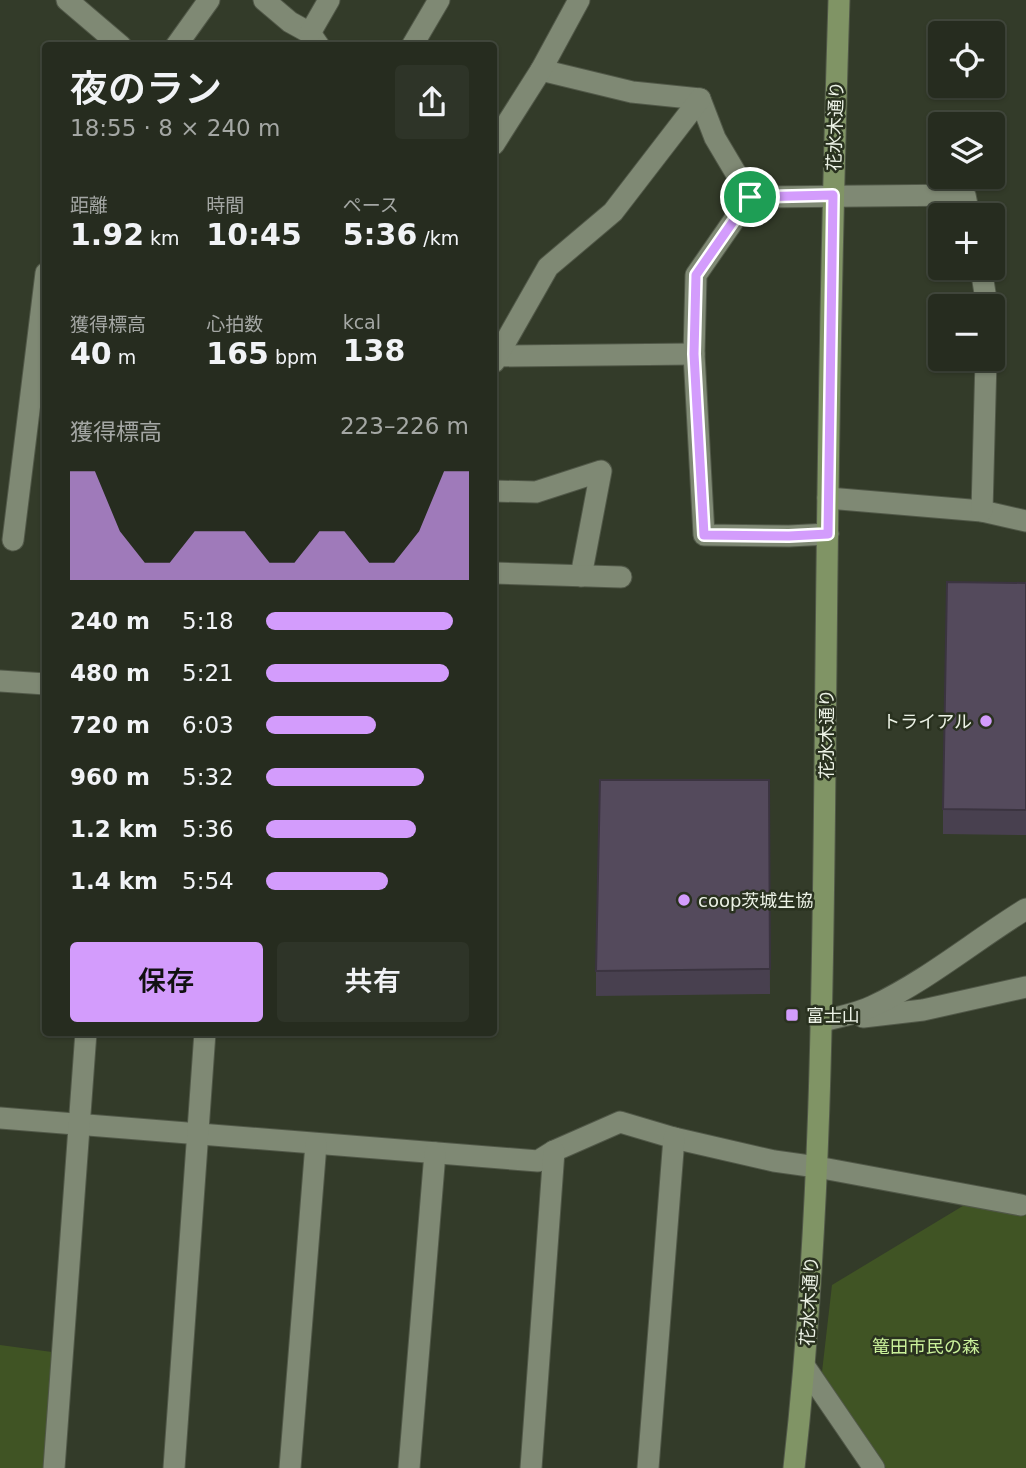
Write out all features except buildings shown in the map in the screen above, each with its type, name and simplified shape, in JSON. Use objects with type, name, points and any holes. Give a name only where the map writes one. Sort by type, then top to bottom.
[{"type":"street","points":[[66,0],[116,42]]},
{"type":"street","points":[[179,42],[209,0]]},
{"type":"street","points":[[264,0],[315,39],[329,0]]},
{"type":"street","points":[[414,42],[439,0]]},
{"type":"street","points":[[497,139],[541,70],[579,0]]},
{"type":"street","name":"花水木通り","points":[[794,1468],[805,1367],[817,1167],[838,0]]},
{"type":"street","points":[[541,70],[632,92],[700,99]]},
{"type":"street","points":[[700,99],[715,138],[750,197]]},
{"type":"street","points":[[497,356],[548,267],[613,212],[700,99]]},
{"type":"street","points":[[750,197],[965,195],[967,203]]},
{"type":"street","points":[[750,197],[696,275],[694,354],[704,535],[828,534]]},
{"type":"street","points":[[13,540],[42,305]]},
{"type":"street","points":[[497,359],[694,354]]},
{"type":"street","points":[[982,510],[986,371]]},
{"type":"street","points":[[497,491],[536,492],[601,471],[581,576]]},
{"type":"street","points":[[828,498],[982,510],[1026,521]]},
{"type":"street","points":[[497,573],[621,578]]},
{"type":"street","points":[[0,681],[42,684]]},
{"type":"street","points":[[820,1022],[871,1007],[940,968],[1020,913],[1026,891]]},
{"type":"street","points":[[820,1022],[923,1010],[1026,987]]},
{"type":"street","points":[[54,1468],[86,1036]]},
{"type":"street","points":[[174,1468],[205,1036]]},
{"type":"street","points":[[0,1118],[538,1161],[554,1151],[620,1122],[674,1138],[774,1161],[1020,1205]]},
{"type":"street","points":[[648,1468],[674,1138]]},
{"type":"street","points":[[290,1468],[316,1144]]},
{"type":"street","points":[[531,1468],[554,1151]]},
{"type":"street","points":[[409,1468],[435,1153]]},
{"type":"street","points":[[805,1367],[874,1468]]},
{"type":"green space","name":"篭田市民の森","points":[[981,1195],[1026,1201],[1026,1468],[886,1468],[822,1372],[832,1285]]},
{"type":"green space","points":[[0,1345],[52,1352],[44,1468],[0,1468]]},
{"type":"place","name":"トライアル","points":[[986,721]]},
{"type":"place","name":"coop茨城生協","points":[[684,900]]},
{"type":"place","name":"富士山","points":[[792,1015]]},
{"type":"route","points":[[833,195],[828,534],[704,535],[694,354],[696,275],[750,197],[833,195]]}]
